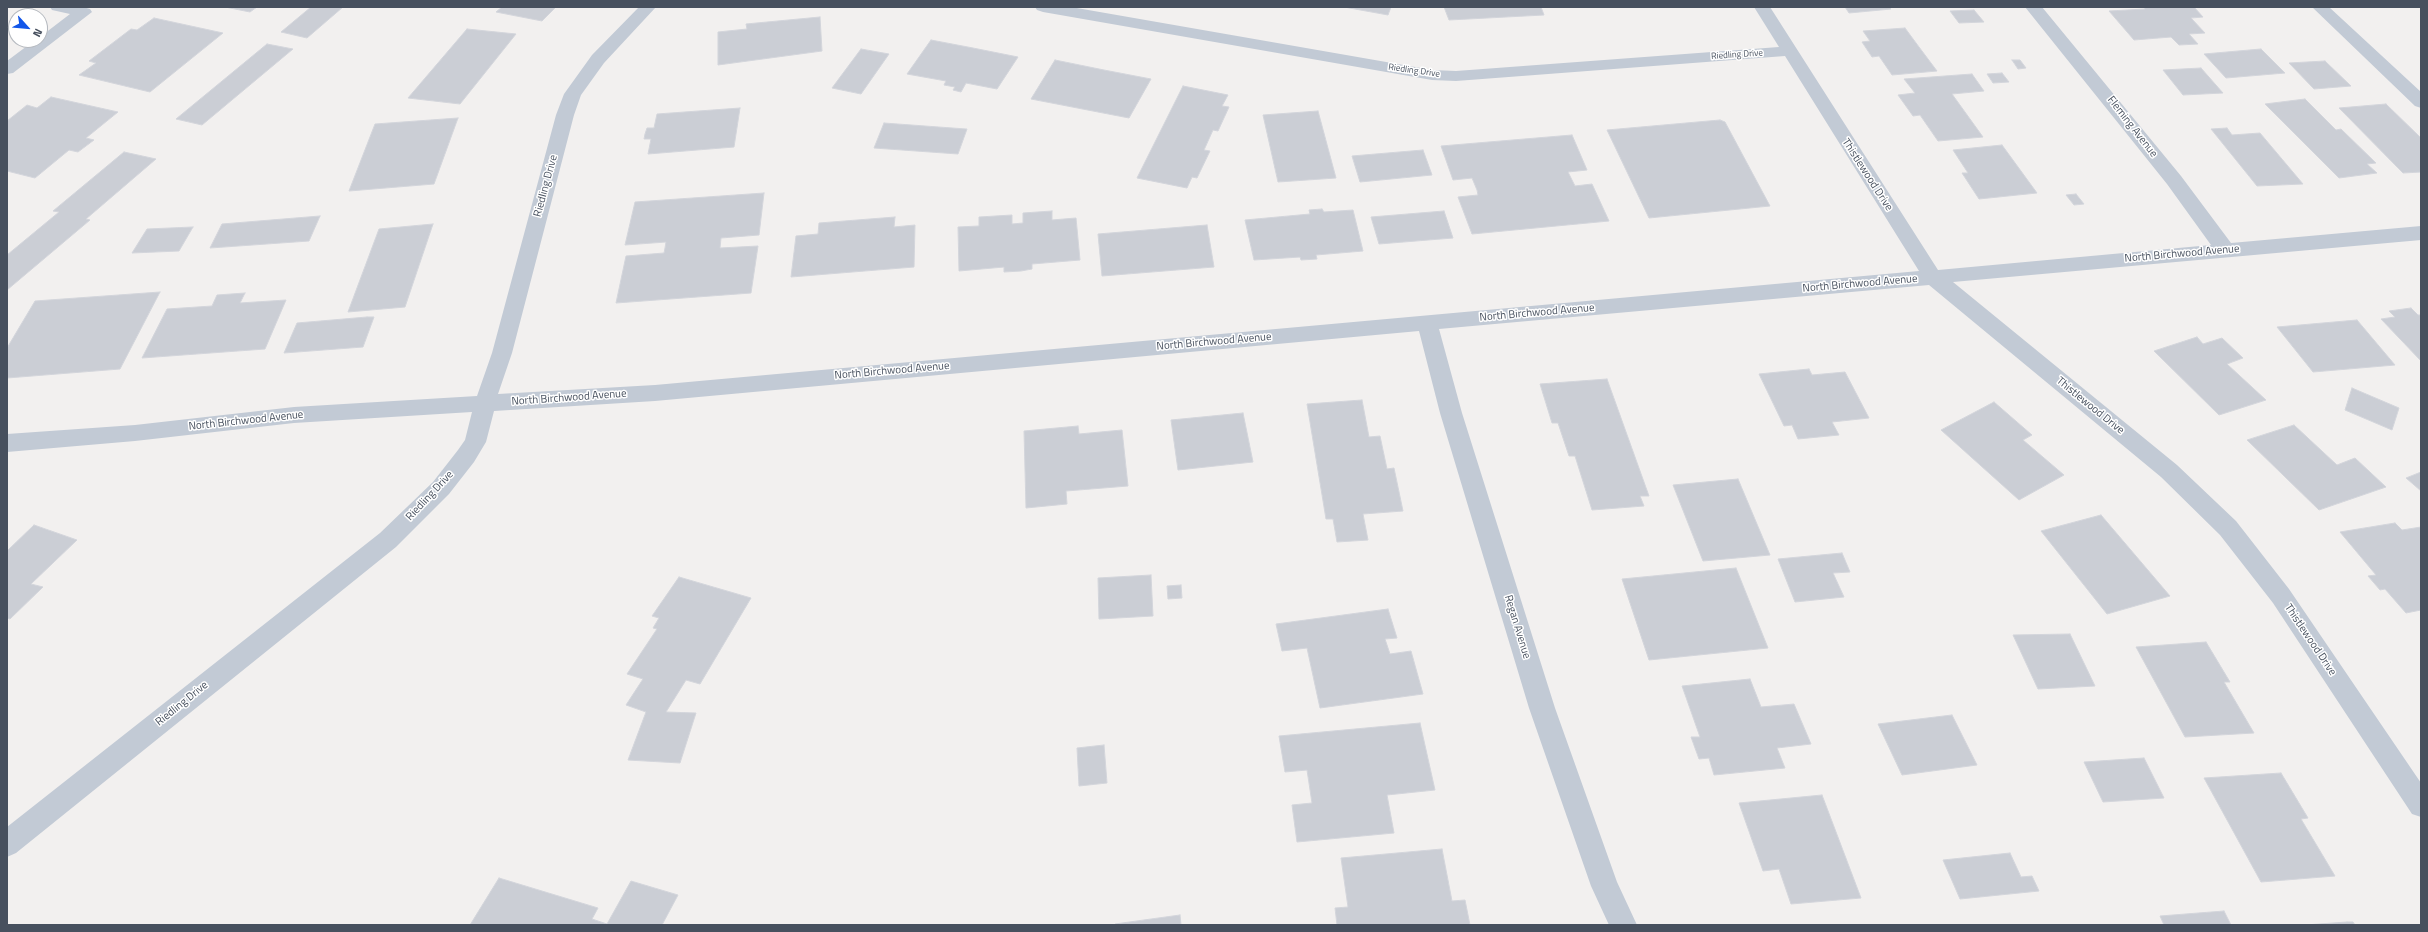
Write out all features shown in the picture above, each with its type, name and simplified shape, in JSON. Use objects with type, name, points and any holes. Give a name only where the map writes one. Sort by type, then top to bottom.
[{"type":"street","points":[[58,7],[88,10]]},
{"type":"street","name":"Riedling Drive","points":[[7,844],[388,540],[441,488],[466,456],[475,442],[485,403],[502,353],[564,115],[573,94],[598,59],[648,7]]},
{"type":"street","name":"Riedling Drive","points":[[1043,7],[1432,75],[1456,76],[1789,51]]},
{"type":"street","name":"Thistlewood Drive","points":[[1762,7],[1933,277],[2169,471],[2228,528],[2281,596],[2421,805]]},
{"type":"street","name":"Fleming Avenue","points":[[2033,7],[2174,180],[2225,250]]},
{"type":"street","points":[[2320,7],[2421,102]]},
{"type":"street","points":[[7,69],[88,10]]},
{"type":"street","name":"North Birchwood Avenue","points":[[7,443],[135,433],[294,415],[654,392],[2421,233]]},
{"type":"street","name":"Regan Avenue","points":[[1427,323],[1451,413],[1542,708],[1605,886],[1624,925]]},
{"type":"building","points":[[225,7],[257,7],[250,12]]},
{"type":"building","points":[[311,7],[343,7],[307,38],[281,32]]},
{"type":"building","points":[[502,7],[556,7],[542,21],[496,12]]},
{"type":"building","points":[[1344,7],[1391,7],[1388,15]]},
{"type":"building","points":[[1444,7],[1541,7],[1544,15],[1449,20]]},
{"type":"building","points":[[1845,7],[1889,7],[1891,9],[1849,13]]},
{"type":"building","points":[[2144,7],[2194,7],[2203,17],[2191,18],[2205,33],[2189,34],[2198,44],[2179,45],[2171,37],[2134,40],[2109,11],[2145,9]]},
{"type":"building","points":[[1974,10],[1984,22],[1959,23],[1950,11]]},
{"type":"building","points":[[820,17],[822,51],[718,65],[718,32],[747,29],[746,24]]},
{"type":"building","points":[[154,18],[223,33],[150,92],[79,75],[96,63],[89,61],[131,29],[137,30]]},
{"type":"building","points":[[1905,28],[1937,71],[1892,75],[1879,56],[1872,57],[1862,42],[1870,41],[1863,31]]},
{"type":"building","points":[[467,29],[516,34],[460,104],[408,98]]},
{"type":"building","points":[[931,40],[1018,57],[997,89],[966,83],[961,92],[953,90],[955,87],[944,85],[946,81],[907,74]]},
{"type":"building","points":[[267,44],[293,49],[202,125],[176,119]]},
{"type":"building","points":[[861,49],[889,54],[861,94],[832,88]]},
{"type":"building","points":[[2261,49],[2285,73],[2226,78],[2204,54]]},
{"type":"building","points":[[1055,60],[1151,79],[1129,118],[1031,99]]},
{"type":"building","points":[[2012,60],[2020,60],[2026,68],[2018,69]]},
{"type":"building","points":[[2325,61],[2351,86],[2314,89],[2289,63]]},
{"type":"building","points":[[2201,68],[2223,93],[2183,95],[2163,70]]},
{"type":"building","points":[[2002,73],[2009,82],[1993,83],[1987,74]]},
{"type":"building","points":[[1972,74],[1984,91],[1952,94],[1983,137],[1938,141],[1920,115],[1913,116],[1898,95],[1915,93],[1904,79]]},
{"type":"building","points":[[1183,86],[1228,95],[1222,106],[1229,107],[1218,131],[1213,130],[1204,150],[1210,151],[1197,178],[1192,177],[1187,188],[1137,178]]},
{"type":"building","points":[[51,97],[118,112],[86,138],[94,140],[78,152],[69,150],[35,178],[7,171],[7,121],[27,105],[37,108]]},
{"type":"building","points":[[2305,99],[2336,130],[2341,129],[2376,163],[2367,164],[2377,173],[2339,178],[2265,104]]},
{"type":"building","points":[[2386,104],[2421,138],[2421,172],[2403,173],[2339,108]]},
{"type":"building","points":[[740,108],[734,147],[648,154],[651,139],[644,139],[645,134],[647,128],[654,128],[657,114]]},
{"type":"building","points":[[1318,111],[1336,178],[1278,182],[1263,115]]},
{"type":"building","points":[[458,118],[434,184],[349,191],[375,124]]},
{"type":"building","points":[[1720,120],[1725,122],[1770,206],[1649,218],[1607,130]]},
{"type":"building","points":[[884,123],[967,129],[958,154],[874,148]]},
{"type":"building","points":[[2227,128],[2232,135],[2260,133],[2303,184],[2257,186],[2211,129]]},
{"type":"building","points":[[1572,135],[1587,170],[1568,172],[1575,186],[1592,184],[1609,221],[1472,234],[1458,197],[1478,195],[1477,190],[1472,178],[1453,180],[1441,146]]},
{"type":"building","points":[[2002,145],[2037,193],[1979,199],[1962,173],[1968,173],[1953,150]]},
{"type":"building","points":[[1423,150],[1432,175],[1360,182],[1352,156]]},
{"type":"building","points":[[124,152],[156,159],[86,219],[90,220],[7,290],[7,255],[59,212],[53,211]]},
{"type":"building","points":[[764,193],[759,235],[721,238],[720,248],[758,246],[751,293],[616,303],[626,256],[664,253],[665,248],[666,242],[625,245],[635,202]]},
{"type":"building","points":[[2076,194],[2084,204],[2074,205],[2066,195]]},
{"type":"building","points":[[1322,209],[1324,212],[1353,210],[1363,251],[1316,255],[1317,259],[1301,260],[1300,257],[1254,260],[1245,220],[1310,214],[1309,210]]},
{"type":"building","points":[[1052,211],[1052,220],[1076,218],[1080,260],[1032,264],[1032,269],[1021,271],[1004,272],[1004,267],[959,271],[958,227],[979,226],[979,217],[1012,215],[1012,224],[1023,223],[1023,213]]},
{"type":"building","points":[[1444,211],[1453,238],[1379,244],[1371,217]]},
{"type":"building","points":[[320,216],[309,241],[210,248],[222,224]]},
{"type":"building","points":[[895,217],[894,227],[915,225],[914,267],[791,277],[796,236],[818,234],[819,223]]},
{"type":"building","points":[[433,224],[405,307],[348,312],[379,229]]},
{"type":"building","points":[[1207,225],[1214,267],[1102,276],[1098,234]]},
{"type":"building","points":[[193,227],[179,251],[132,253],[147,229]]},
{"type":"building","points":[[160,292],[120,369],[7,378],[7,348],[35,301]]},
{"type":"building","points":[[245,293],[240,303],[286,300],[265,349],[142,358],[167,309],[212,306],[217,295]]},
{"type":"building","points":[[2411,308],[2418,315],[2421,315],[2421,361],[2381,319],[2395,317],[2389,311]]},
{"type":"building","points":[[374,317],[363,347],[284,353],[297,323]]},
{"type":"building","points":[[2357,320],[2395,365],[2313,372],[2277,327]]},
{"type":"building","points":[[2197,337],[2203,344],[2222,338],[2243,358],[2227,364],[2266,400],[2219,415],[2154,351]]},
{"type":"building","points":[[1809,369],[1812,375],[1845,372],[1869,418],[1832,422],[1839,435],[1798,439],[1792,425],[1784,426],[1759,374]]},
{"type":"building","points":[[1607,379],[1649,496],[1640,496],[1644,506],[1592,510],[1575,456],[1569,456],[1558,423],[1552,423],[1540,384]]},
{"type":"building","points":[[2352,388],[2399,408],[2392,430],[2345,410]]},
{"type":"building","points":[[1362,400],[1369,437],[1380,436],[1387,469],[1394,468],[1403,511],[1363,514],[1368,540],[1337,542],[1333,519],[1326,519],[1307,404]]},
{"type":"building","points":[[1994,402],[2032,435],[2023,440],[2064,475],[2019,500],[1941,430]]},
{"type":"building","points":[[1243,413],[1253,462],[1178,470],[1171,420]]},
{"type":"building","points":[[2294,425],[2337,465],[2355,458],[2386,487],[2319,510],[2247,440]]},
{"type":"building","points":[[1078,426],[1079,434],[1122,430],[1128,486],[1066,491],[1067,504],[1026,508],[1024,431]]},
{"type":"building","points":[[2421,472],[2421,491],[2406,478]]},
{"type":"building","points":[[1738,479],[1770,555],[1703,561],[1673,485]]},
{"type":"building","points":[[2101,515],[2170,596],[2107,614],[2041,531]]},
{"type":"building","points":[[2395,523],[2402,530],[2421,527],[2421,610],[2406,613],[2385,589],[2380,590],[2368,576],[2376,575],[2340,532]]},
{"type":"building","points":[[34,525],[77,540],[31,584],[43,587],[10,619],[7,618],[7,551]]},
{"type":"building","points":[[1842,553],[1850,572],[1833,573],[1844,597],[1795,602],[1778,559]]},
{"type":"building","points":[[1736,568],[1768,648],[1649,660],[1622,579]]},
{"type":"building","points":[[1151,575],[1153,616],[1099,619],[1098,578]]},
{"type":"building","points":[[679,577],[751,598],[700,684],[686,680],[666,712],[696,713],[680,763],[628,760],[646,712],[626,705],[643,679],[627,674],[657,629],[653,628],[659,618],[652,616]]},
{"type":"building","points":[[1181,585],[1182,598],[1168,599],[1167,586]]},
{"type":"building","points":[[1388,609],[1397,638],[1385,639],[1390,654],[1411,651],[1423,694],[1320,708],[1307,648],[1282,651],[1276,624]]},
{"type":"building","points":[[2070,634],[2095,686],[2038,689],[2013,635]]},
{"type":"building","points":[[2206,642],[2230,682],[2224,682],[2254,733],[2185,737],[2136,647]]},
{"type":"building","points":[[1750,679],[1761,707],[1794,704],[1811,744],[1777,748],[1785,768],[1714,775],[1709,758],[1699,759],[1691,737],[1700,737],[1682,686]]},
{"type":"building","points":[[1952,715],[1977,765],[1902,775],[1878,724]]},
{"type":"building","points":[[1420,723],[1435,790],[1387,795],[1394,833],[1297,842],[1292,805],[1312,803],[1307,770],[1285,772],[1279,736]]},
{"type":"building","points":[[1104,745],[1107,783],[1079,786],[1077,748]]},
{"type":"building","points":[[2144,758],[2164,798],[2103,802],[2084,762]]},
{"type":"building","points":[[2281,773],[2308,818],[2301,819],[2335,876],[2261,882],[2204,778]]},
{"type":"building","points":[[1822,795],[1861,898],[1791,904],[1779,869],[1763,871],[1739,803]]},
{"type":"building","points":[[1442,849],[1452,901],[1465,900],[1470,925],[1337,925],[1335,908],[1348,907],[1341,858]]},
{"type":"building","points":[[2010,853],[2021,877],[2032,876],[2039,891],[1960,899],[1943,860]]},
{"type":"building","points":[[499,878],[598,908],[592,919],[607,924],[631,881],[678,895],[662,925],[470,925]]},
{"type":"building","points":[[2224,911],[2231,925],[2164,925],[2160,916]]},
{"type":"building","points":[[1180,915],[1181,925],[1115,925],[1115,924]]},
{"type":"building","points":[[2353,922],[2355,925],[2305,925]]}]
